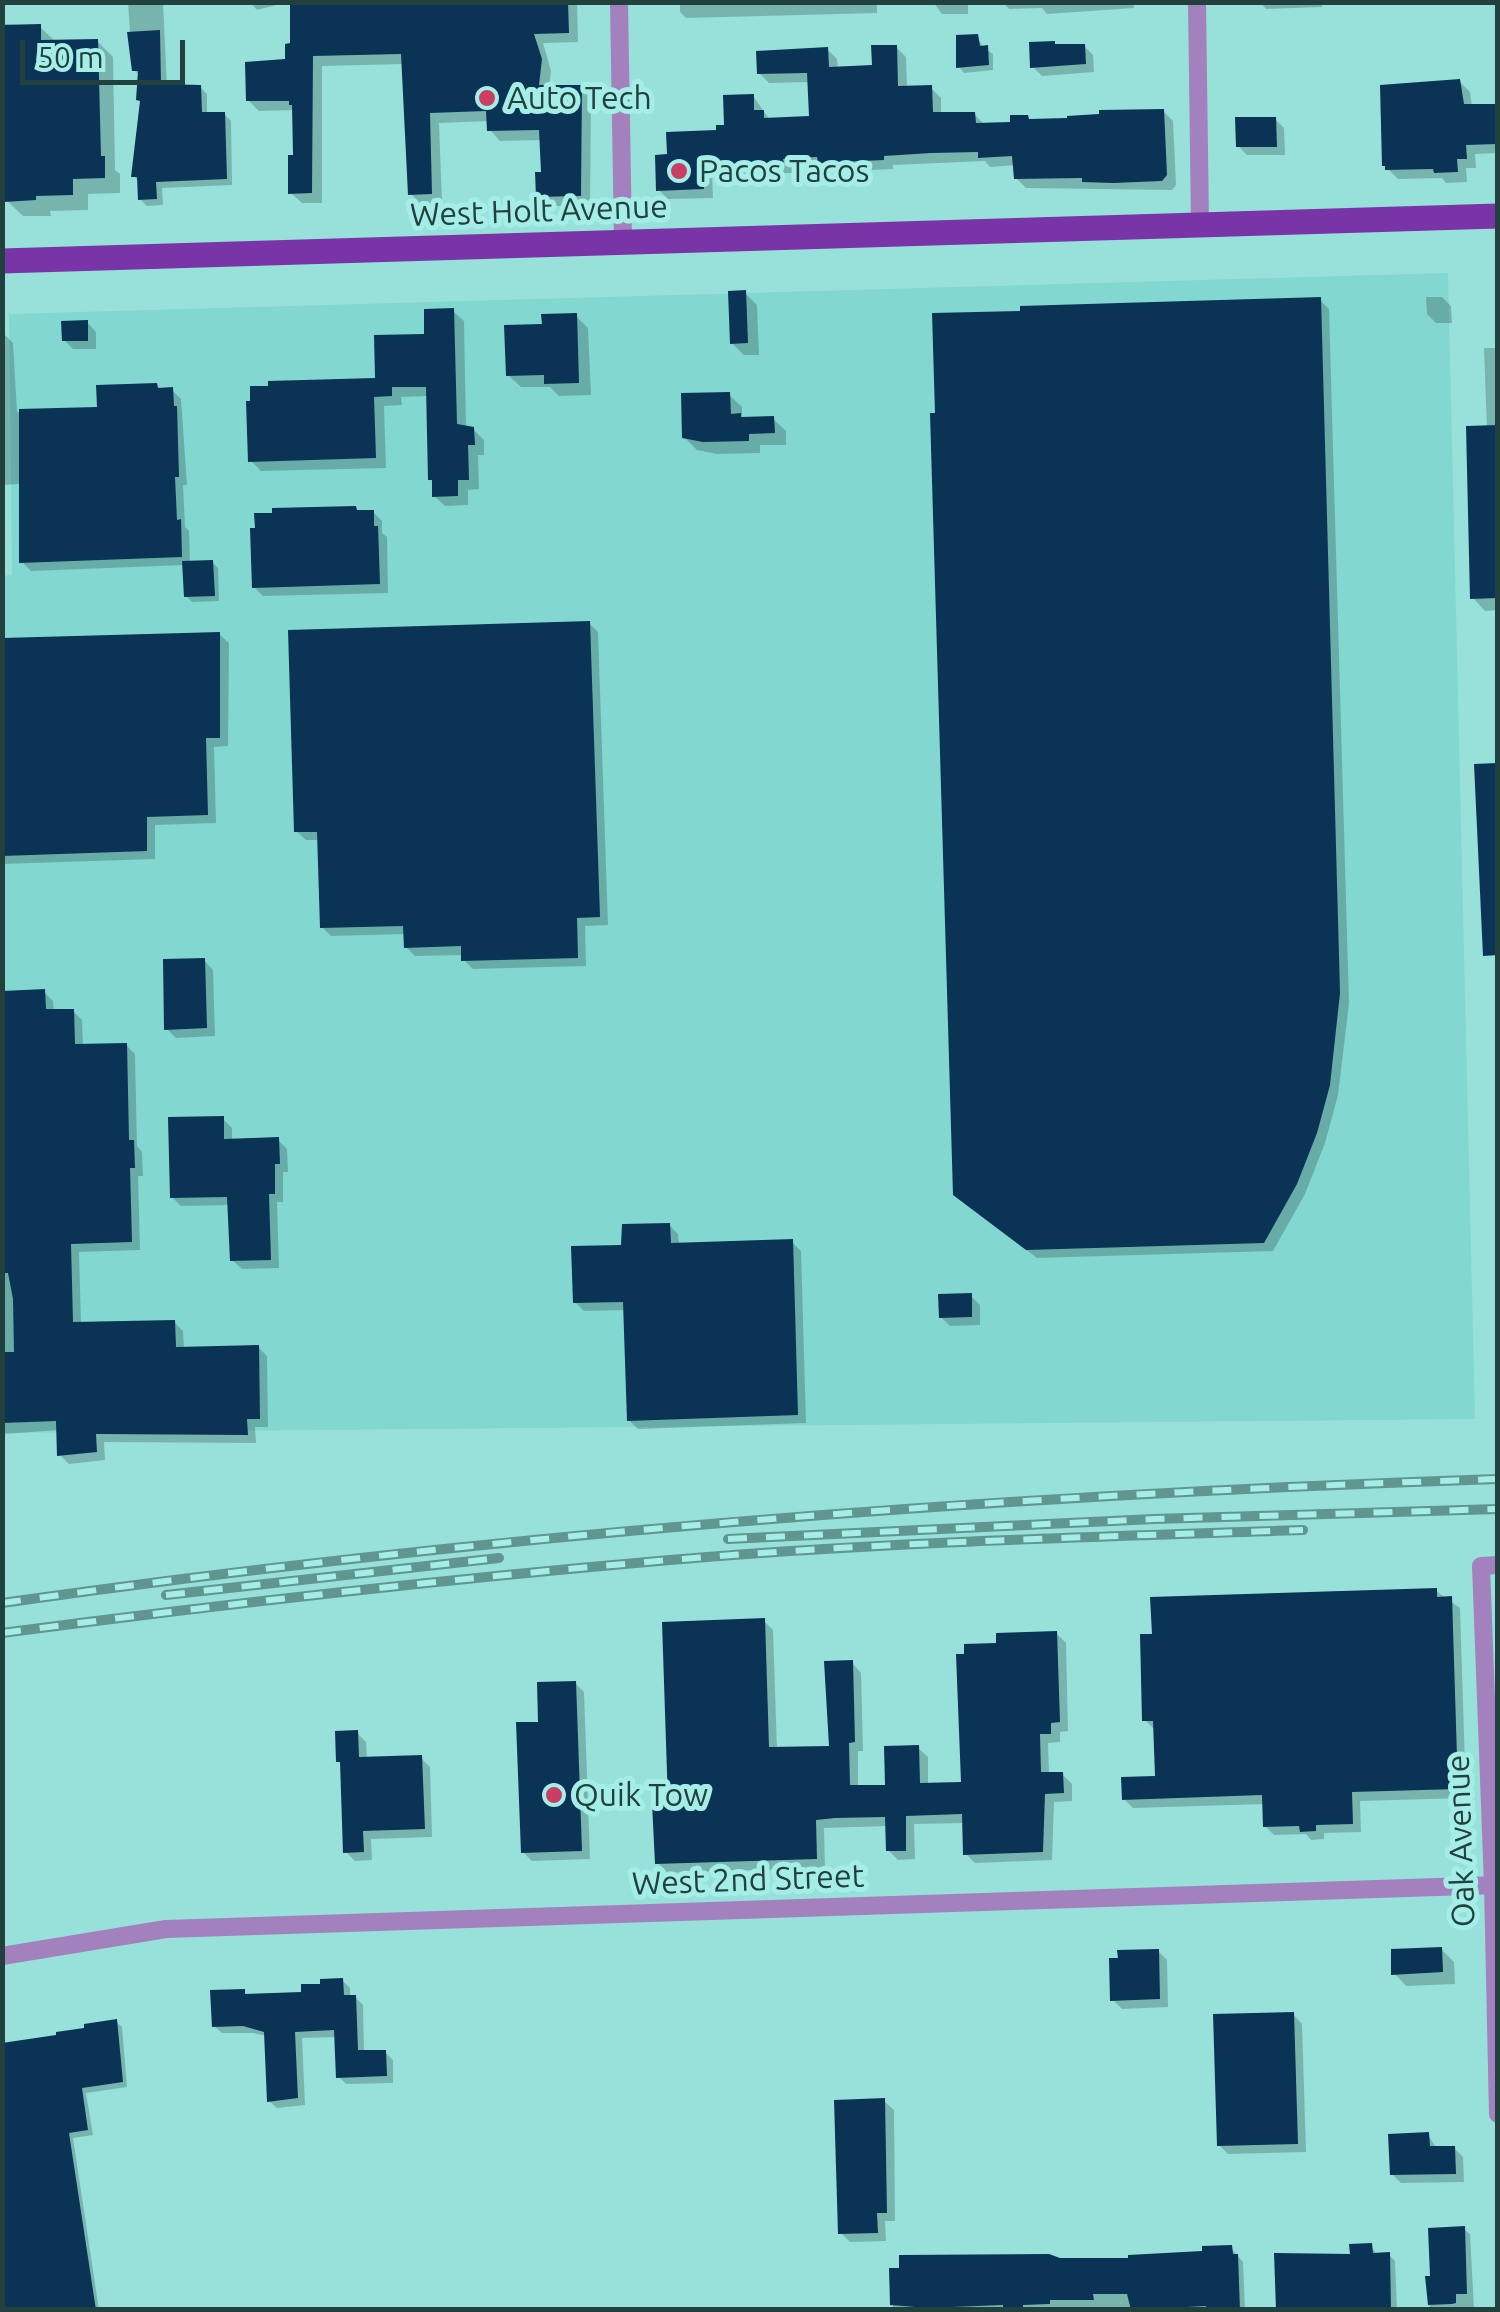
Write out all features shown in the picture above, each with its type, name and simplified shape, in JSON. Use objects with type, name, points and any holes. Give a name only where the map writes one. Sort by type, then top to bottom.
[{"type":"main road","name":"West Holt Avenue","points":[[2,261],[1498,216]]},
{"type":"street","points":[[619,2],[624,240]]},
{"type":"street","points":[[1196,2],[1200,224]]},
{"type":"street","name":"Oak Avenue","points":[[1490,1566],[1498,2114]]},
{"type":"street","name":"West 2nd Street","points":[[2,1956],[166,1930],[1495,1886]]},
{"type":"shaded area","points":[[1448,273],[1475,1419],[3,1433],[2,576],[12,575],[9,314]]},
{"type":"building","points":[[568,2],[569,33],[534,34],[542,59],[539,85],[582,85],[581,196],[536,197],[535,172],[541,172],[539,130],[487,131],[486,111],[430,113],[432,194],[408,195],[401,54],[313,56],[312,193],[288,194],[288,155],[293,155],[292,105],[289,101],[246,101],[245,62],[285,59],[285,44],[290,43],[290,4]]},
{"type":"building","points":[[41,24],[41,40],[98,39],[105,178],[73,179],[73,195],[4,202],[2,25]]},
{"type":"building","points":[[160,30],[161,84],[201,85],[202,112],[225,112],[227,179],[156,182],[157,199],[138,200],[137,177],[131,177],[140,101],[136,100],[138,71],[132,71],[127,32]]},
{"type":"building","points":[[978,34],[980,46],[988,45],[989,65],[956,68],[956,35]]},
{"type":"building","points":[[1029,42],[1085,44],[1086,64],[1030,68]]},
{"type":"building","points":[[871,45],[897,45],[898,86],[932,85],[933,112],[975,112],[976,123],[1010,122],[1010,115],[1067,118],[1099,114],[1099,110],[1164,109],[1167,175],[1162,181],[1113,183],[1082,182],[1082,178],[1014,179],[1012,156],[978,158],[978,152],[931,153],[884,156],[884,160],[818,163],[817,157],[783,159],[784,164],[703,166],[704,189],[656,191],[655,155],[667,154],[666,132],[716,130],[716,125],[724,125],[723,95],[754,94],[754,110],[764,110],[764,118],[809,116],[807,73],[757,74],[756,51],[828,47],[829,67],[872,65]]},
{"type":"building","points":[[1460,79],[1464,104],[1498,104],[1498,144],[1466,145],[1467,159],[1457,159],[1458,172],[1385,170],[1380,85]]},
{"type":"building","points":[[1235,117],[1276,117],[1277,147],[1236,147]]},
{"type":"building","points":[[746,290],[748,343],[730,344],[728,291]]},
{"type":"building","points":[[1321,297],[1340,993],[1330,1085],[1317,1133],[1297,1184],[1264,1243],[1026,1250],[953,1195],[930,413],[935,413],[932,313],[1020,311],[1020,306]]},
{"type":"building","points":[[454,308],[457,424],[474,427],[475,445],[468,445],[469,480],[458,480],[458,496],[432,497],[432,480],[428,480],[426,387],[392,387],[392,396],[374,397],[376,458],[248,462],[246,401],[250,401],[250,386],[268,386],[268,381],[375,378],[374,335],[424,334],[424,309]]},
{"type":"building","points":[[577,313],[579,383],[544,384],[544,375],[506,376],[504,325],[542,324],[541,314]]},
{"type":"building","points":[[88,320],[88,341],[62,341],[61,321]]},
{"type":"building","points":[[157,383],[158,388],[173,387],[177,406],[179,477],[175,477],[182,557],[19,563],[19,409],[97,407],[96,385]]},
{"type":"building","points":[[730,392],[731,414],[774,416],[775,433],[749,434],[749,441],[703,442],[682,438],[681,393]]},
{"type":"building","points":[[1498,425],[1498,598],[1470,599],[1466,426]]},
{"type":"building","points":[[356,506],[357,510],[374,510],[380,584],[252,588],[250,528],[255,528],[254,513],[272,513],[272,508]]},
{"type":"building","points":[[213,560],[215,596],[184,597],[182,561]]},
{"type":"building","points":[[590,621],[600,917],[577,918],[578,958],[461,961],[461,946],[404,948],[403,926],[320,928],[317,832],[294,832],[288,630]]},
{"type":"building","points":[[220,632],[220,738],[206,738],[208,815],[147,817],[147,851],[2,856],[2,638]]},
{"type":"building","points":[[1498,763],[1498,955],[1483,956],[1474,764]]},
{"type":"building","points":[[205,958],[207,1028],[164,1030],[163,959]]},
{"type":"building","points":[[45,989],[46,1009],[74,1009],[75,1044],[127,1043],[129,1140],[134,1140],[135,1168],[130,1168],[132,1242],[71,1244],[73,1322],[175,1320],[176,1347],[259,1345],[260,1419],[247,1419],[248,1435],[96,1434],[97,1452],[57,1456],[56,1421],[2,1423],[2,1352],[14,1352],[13,1299],[8,1273],[2,1273],[2,991]]},
{"type":"building","points":[[224,1116],[224,1139],[279,1137],[275,1194],[269,1194],[271,1260],[230,1261],[227,1197],[170,1198],[168,1117]]},
{"type":"building","points":[[670,1223],[671,1243],[793,1239],[798,1415],[627,1421],[623,1302],[573,1303],[571,1246],[621,1245],[622,1224]]},
{"type":"building","points":[[972,1293],[972,1317],[939,1318],[938,1294]]},
{"type":"building","points":[[1437,1588],[1437,1597],[1452,1596],[1458,1789],[1352,1792],[1353,1824],[1316,1825],[1316,1831],[1300,1832],[1299,1826],[1263,1827],[1262,1795],[1122,1800],[1121,1777],[1155,1776],[1153,1721],[1142,1721],[1140,1634],[1152,1634],[1150,1597]]},
{"type":"building","points":[[765,1618],[769,1747],[829,1746],[824,1661],[853,1660],[855,1742],[849,1743],[850,1785],[885,1785],[884,1746],[919,1745],[920,1783],[961,1782],[956,1654],[964,1654],[964,1644],[996,1643],[996,1633],[1057,1631],[1060,1722],[1051,1723],[1051,1734],[1040,1734],[1041,1772],[1063,1772],[1064,1793],[1045,1794],[1043,1852],[963,1855],[962,1814],[906,1816],[906,1851],[886,1851],[885,1817],[835,1818],[816,1820],[817,1859],[655,1864],[652,1803],[668,1803],[662,1622]]},
{"type":"building","points":[[576,1681],[582,1851],[521,1853],[516,1722],[538,1722],[537,1682]]},
{"type":"building","points":[[358,1730],[359,1757],[422,1755],[425,1829],[363,1831],[364,1852],[343,1853],[335,1731]]},
{"type":"building","points":[[1442,1947],[1443,1972],[1391,1975],[1391,1949]]},
{"type":"building","points":[[1159,1949],[1160,1999],[1110,2001],[1109,1958],[1118,1958],[1117,1950]]},
{"type":"building","points":[[343,1978],[344,1995],[356,1995],[358,2050],[386,2050],[387,2076],[336,2078],[334,2030],[295,2032],[298,2098],[267,2102],[264,2032],[243,2026],[212,2027],[210,1990],[245,1989],[245,1994],[301,1992],[301,1984]]},
{"type":"building","points":[[1294,2012],[1298,2144],[1217,2146],[1213,2014]]},
{"type":"building","points":[[117,2019],[123,2082],[82,2088],[88,2130],[69,2133],[96,2310],[2,2310],[2,2043],[56,2035],[84,2028],[84,2024]]},
{"type":"building","points":[[885,2098],[887,2213],[877,2213],[878,2233],[838,2234],[834,2100]]},
{"type":"building","points":[[1429,2132],[1430,2146],[1455,2146],[1456,2174],[1390,2175],[1388,2134]]},
{"type":"building","points":[[1465,2226],[1467,2294],[1456,2294],[1456,2303],[1428,2305],[1428,2228]]},
{"type":"building","points":[[1372,2243],[1373,2253],[1390,2252],[1391,2308],[1276,2310],[1274,2253],[1350,2254],[1349,2244]]},
{"type":"building","points":[[1232,2245],[1233,2254],[1238,2254],[1240,2310],[1206,2310],[1206,2306],[1131,2310],[1127,2294],[1093,2294],[1094,2300],[1050,2300],[1050,2304],[1023,2305],[1023,2310],[1003,2310],[1003,2305],[952,2307],[953,2310],[890,2305],[889,2268],[899,2268],[899,2255],[1128,2258]]},
{"type":"railway","points":[[2,1603],[375,1556],[748,1521],[1123,1495],[1498,1479]]},
{"type":"railway","points":[[728,1539],[1154,1519],[1498,1509]]},
{"type":"railway","points":[[2,1633],[336,1593],[670,1560],[907,1544],[1303,1530]]},
{"type":"railway","points":[[166,1595],[499,1558]]},
{"type":"place","name":"Auto Tech","points":[[487,98]]},
{"type":"place","name":"Pacos Tacos","points":[[679,171]]},
{"type":"place","name":"Quik Tow","points":[[554,1795]]}]
